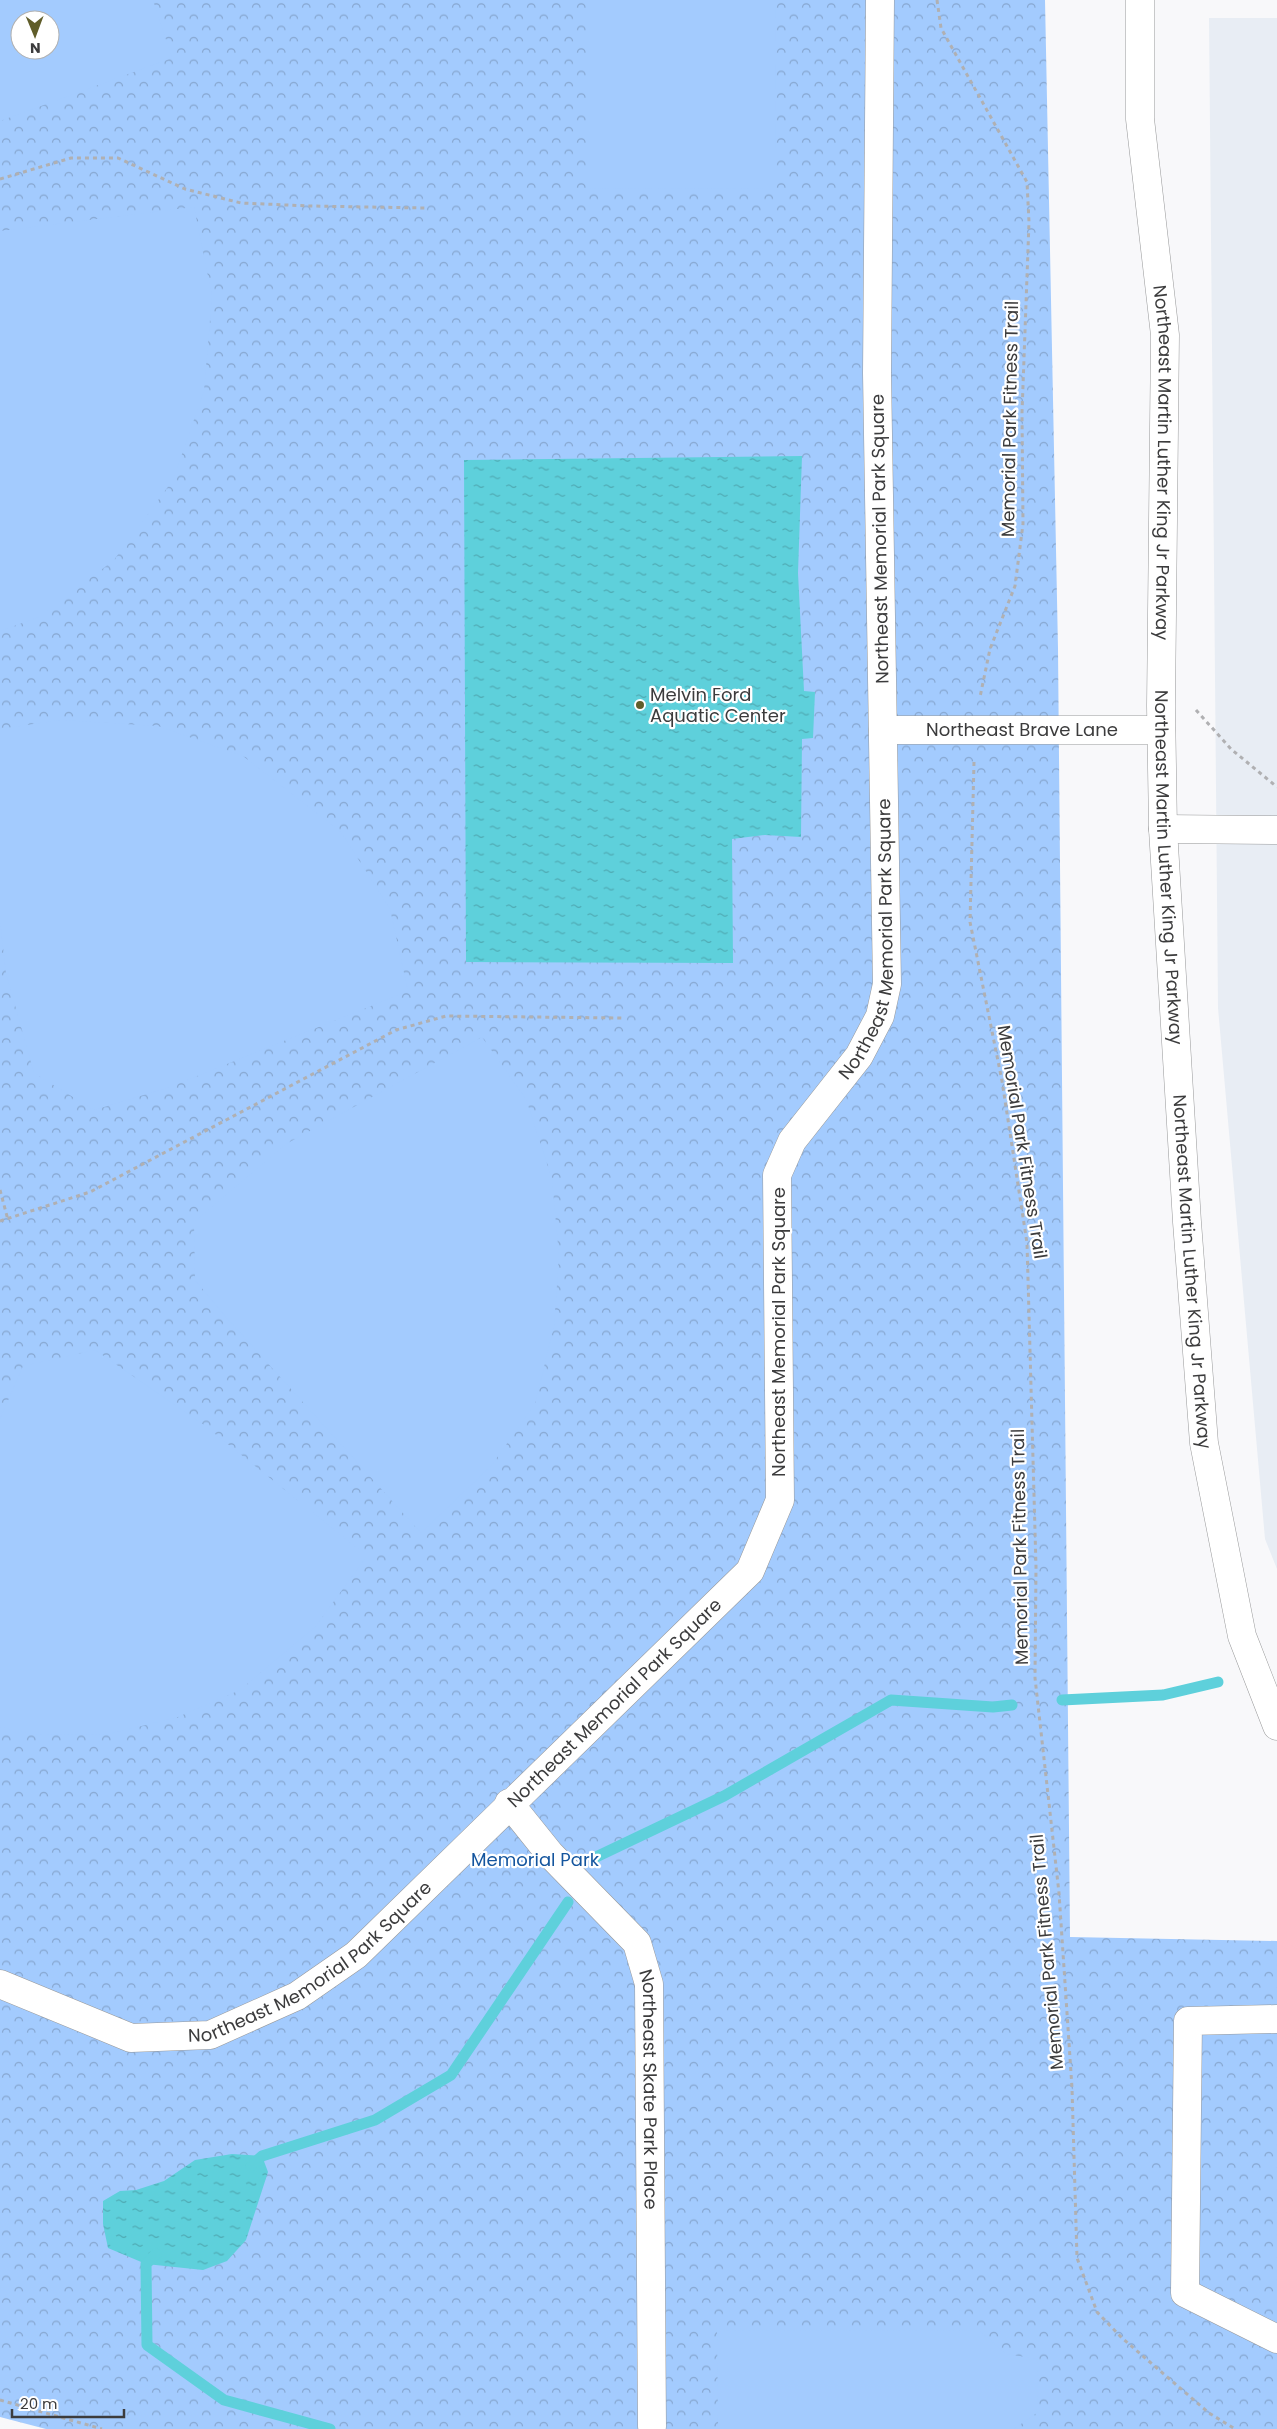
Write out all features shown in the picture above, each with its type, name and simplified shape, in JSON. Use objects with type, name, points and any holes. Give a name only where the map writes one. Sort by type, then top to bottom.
[{"type":"street","name":"Northeast Memorial Park Square","points":[[0,1984],[131,2038],[210,2035],[297,1996],[356,1955],[750,1571],[780,1500],[778,1175],[792,1141],[859,1056],[880,1016],[887,984],[877,373],[880,0]]},
{"type":"street","name":"Northeast Martin Luther King Jr Parkway","points":[[1140,0],[1140,119],[1165,335],[1161,730],[1164,828],[1187,1222],[1204,1442],[1242,1636],[1277,1726]]},
{"type":"street","name":"Northeast Brave Lane","points":[[883,730],[1161,730]]},
{"type":"street","points":[[1164,828],[1277,830]]},
{"type":"street","name":"Northeast Skate Park Place","points":[[510,1803],[550,1854],[637,1944],[649,1984],[652,2426]]},
{"type":"street","points":[[1277,2019],[1188,2021],[1185,2293],[1277,2339]]},
{"type":"path","name":"Memorial Park Fitness Trail","points":[[937,0],[941,28],[1026,182],[1029,222],[1022,413],[1024,524],[1015,586],[990,649],[978,703],[971,813],[970,922],[1002,1081],[1027,1243],[1036,1567],[1034,1678],[1060,1903],[1072,2088],[1077,2258],[1097,2312],[1122,2338],[1209,2413],[1235,2429]]},
{"type":"path","points":[[0,179],[71,158],[118,158],[185,189],[241,202],[310,206],[425,208]]},
{"type":"path","points":[[1191,705],[1231,749],[1277,787]]},
{"type":"path","points":[[0,1221],[8,1220],[90,1192],[396,1030],[446,1016],[622,1018]]},
{"type":"path","points":[[0,1190],[8,1220]]},
{"type":"path","points":[[0,2400],[102,2429]]},
{"type":"shaded area","points":[[1209,18],[1277,18],[1277,1569],[1265,1539],[1218,1008]]},
{"type":"green space","name":"Memorial Park","points":[[0,0],[1045,0],[1058,649],[1070,1937],[1277,1941],[1277,2429],[46,2429],[0,2417]]},
{"type":"green space","points":[[0,0],[153,0],[172,58],[0,121]]},
{"type":"green space","points":[[589,0],[775,0],[776,188],[589,189]]},
{"type":"green space","points":[[194,207],[212,296],[204,391],[173,480],[114,560],[39,617],[0,631],[0,231]]},
{"type":"green space","points":[[60,720],[158,726],[243,756],[341,832],[390,909],[408,991],[170,1087],[94,1110],[34,1073],[6,973],[0,921],[0,729]]},
{"type":"green space","points":[[482,1037],[526,1099],[552,1179],[559,1256],[554,1326],[535,1404],[491,1466],[421,1533],[225,1316],[195,1280],[194,1222],[286,1144]]},
{"type":"green space","points":[[95,1350],[204,1425],[367,1556],[315,1627],[240,1690],[178,1717],[109,1734],[35,1735],[0,1727],[0,1419],[23,1366]]},
{"type":"green space","points":[[717,2330],[980,2331],[1006,2354],[1037,2359],[1038,2412],[1014,2429],[718,2429]]},
{"type":"water","name":"Melvin Ford Aquatic Center","points":[[802,456],[798,573],[804,691],[815,692],[813,738],[802,739],[801,837],[765,835],[732,839],[733,963],[466,962],[464,460]]},
{"type":"water","points":[[232,2154],[262,2156],[268,2172],[246,2240],[227,2261],[203,2270],[146,2264],[108,2248],[103,2224],[103,2201],[120,2191],[136,2190],[164,2181],[195,2160]]},
{"type":"waterway","points":[[1062,1700],[1163,1695],[1218,1682]]},
{"type":"waterway","points":[[596,1857],[724,1796],[891,1700],[993,1707],[1012,1705]]},
{"type":"waterway","points":[[251,2166],[262,2156],[375,2120],[451,2075],[568,1902]]},
{"type":"waterway","points":[[156,2254],[146,2264],[147,2345],[224,2400],[330,2429]]},
{"type":"place","name":"Melvin Ford Aquatic Center","points":[[640,705]]}]
